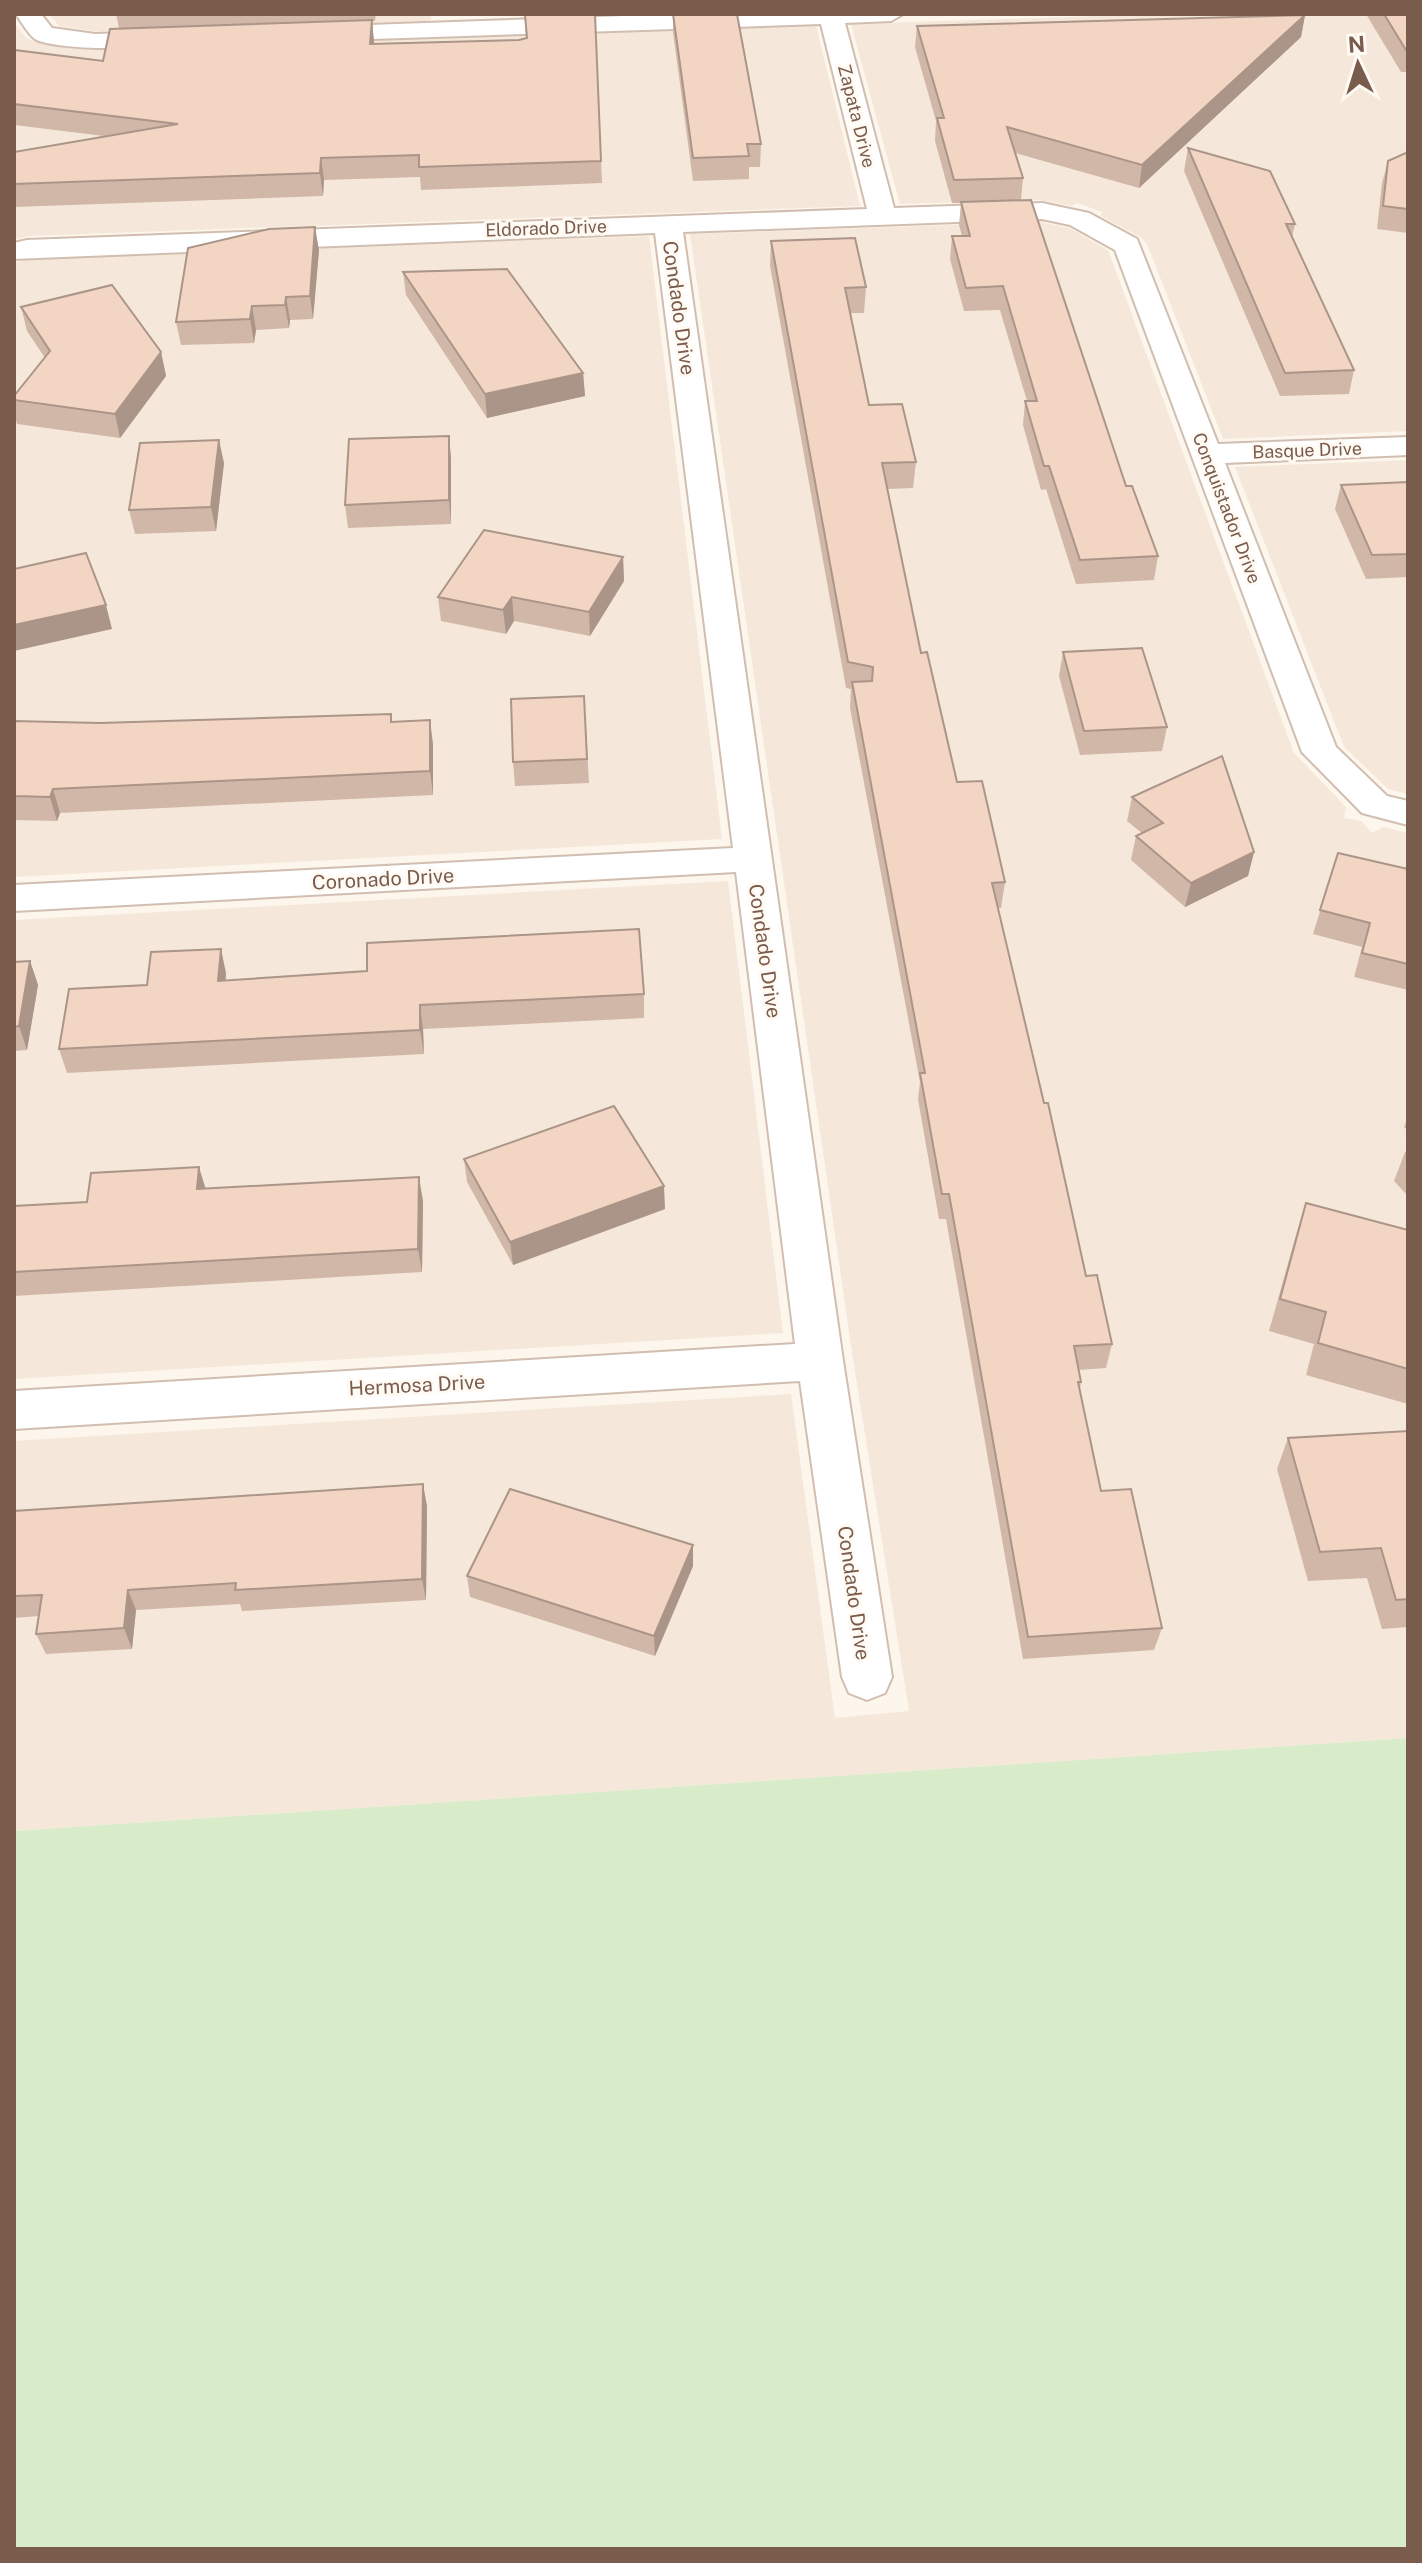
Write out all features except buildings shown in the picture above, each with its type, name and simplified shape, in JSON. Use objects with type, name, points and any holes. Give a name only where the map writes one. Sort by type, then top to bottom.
[{"type":"street","points":[[28,14],[44,34],[95,41],[187,38]]},
{"type":"street","points":[[295,35],[449,22],[891,14]]},
{"type":"street","name":"Zapata Drive","points":[[831,16],[882,216]]},
{"type":"street","name":"Eldorado Drive","points":[[14,251],[27,248],[1042,211],[1079,219]]},
{"type":"street","name":"Conquistador Drive","points":[[1079,219],[1127,245],[1320,752],[1391,809]]},
{"type":"street","name":"Condado Drive","points":[[668,224],[820,1361],[867,1677]]},
{"type":"street","name":"Basque Drive","points":[[1206,454],[1408,446]]},
{"type":"street","name":"Coronado Drive","points":[[14,898],[753,859]]},
{"type":"street","name":"Hermosa Drive","points":[[14,1410],[820,1361]]},
{"type":"shaded area","points":[[49,14],[431,14],[431,22],[100,32],[59,26]]},
{"type":"shaded area","points":[[1160,14],[1408,14],[1408,431],[1223,439],[1147,244],[1140,237],[1101,216],[1102,212],[1077,203],[1071,206],[1038,200],[900,204],[851,24]]},
{"type":"shaded area","points":[[14,22],[26,38],[36,42],[93,50],[816,25],[860,206],[14,239]]},
{"type":"shaded area","points":[[1041,222],[1069,228],[1108,250],[1294,753],[1346,807],[1344,818],[1361,821],[1372,833],[1383,827],[1408,833],[1408,1738],[14,1831],[14,1441],[791,1394],[835,1718],[909,1711],[853,1359],[690,234]]},
{"type":"shaded area","points":[[649,236],[722,839],[14,877],[14,263],[29,259]]},
{"type":"shaded area","points":[[1408,460],[1408,794],[1388,789],[1344,747],[1235,467]]},
{"type":"shaded area","points":[[728,881],[783,1333],[14,1379],[14,920]]},
{"type":"green space","points":[[1408,1738],[1408,2549],[14,2549],[14,1831]]}]
